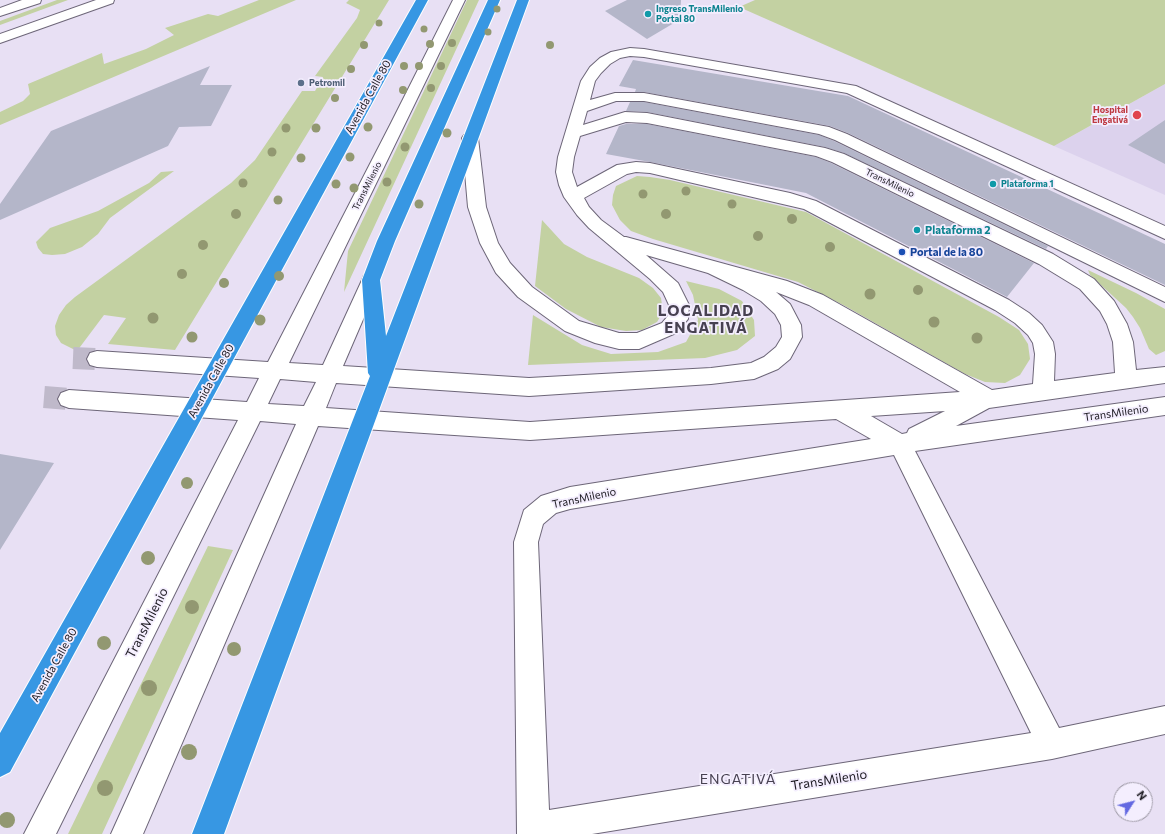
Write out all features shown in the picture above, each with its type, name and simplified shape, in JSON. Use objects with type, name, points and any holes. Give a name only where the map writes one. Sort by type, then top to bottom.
[{"type":"highway","name":"Avenida Calle 80","points":[[0,762],[422,0]]},
{"type":"highway","points":[[379,378],[371,280],[386,241],[494,0]]},
{"type":"highway","points":[[208,834],[286,630],[363,420],[523,0]]},
{"type":"street","points":[[0,12],[35,0]]},
{"type":"street","points":[[0,29],[81,0]]},
{"type":"street","points":[[0,39],[108,0]]},
{"type":"street","name":"TransMilenio","points":[[40,834],[274,371],[459,0]]},
{"type":"street","points":[[470,138],[478,208],[489,243],[503,268],[525,292],[572,326],[602,337],[619,341],[639,341],[669,328],[678,319],[679,305],[671,288],[657,274],[595,224],[583,211],[567,185],[564,172],[566,157],[588,81],[595,70],[605,62],[616,55],[630,52],[644,53],[851,89],[1165,233]]},
{"type":"street","name":"TransMilenio","points":[[580,108],[615,97],[644,97],[823,130],[841,136],[1165,295]]},
{"type":"street","name":"TransMilenio","points":[[574,133],[626,118],[647,118],[819,152],[844,161],[1046,259],[1087,284],[1107,306],[1117,324],[1123,342],[1126,380]]},
{"type":"street","points":[[573,197],[623,169],[643,168],[790,199],[810,205],[1002,305],[1022,318],[1035,330],[1043,342],[1045,354],[1043,392]]},
{"type":"street","points":[[613,238],[787,288],[816,300],[990,399]]},
{"type":"street","points":[[97,359],[529,387],[711,376],[754,371],[771,364],[783,353],[792,337],[791,325],[783,309],[768,296],[750,285],[715,268]]},
{"type":"street","points":[[127,834],[371,280]]},
{"type":"street","name":"TransMilenio","points":[[69,399],[530,432],[990,399],[1165,375]]},
{"type":"street","name":"TransMilenio","points":[[900,444],[990,399]]},
{"type":"street","name":"TransMilenio","points":[[1165,406],[900,444],[570,498],[549,504],[533,518],[526,542],[534,831],[1052,744],[1165,720]]},
{"type":"street","points":[[840,410],[900,444],[1052,744]]},
{"type":"shaded area","name":"Hospital Engativá","points":[[1165,84],[1165,195],[1054,146]]},
{"type":"green space","points":[[57,0],[68,0],[0,25],[0,21]]},
{"type":"green space","points":[[259,0],[296,0],[0,125],[0,112],[23,101],[30,94],[28,84],[102,53],[104,64],[146,49],[174,35],[165,28],[208,14],[218,16]]},
{"type":"green space","points":[[349,0],[389,0],[175,350],[108,344],[126,318],[104,315],[77,351],[61,343],[56,335],[55,326],[59,315],[66,305],[231,183],[255,160],[302,91],[315,91],[323,77],[315,76],[357,18],[360,10],[346,3]]},
{"type":"green space","points":[[467,0],[479,0],[344,292],[348,251]]},
{"type":"green space","points":[[755,0],[1165,0],[1165,84],[1054,146],[739,7]]},
{"type":"green space","points":[[174,171],[110,218],[98,234],[82,247],[65,254],[52,255],[43,254],[38,248],[36,242],[50,228],[98,211],[149,183],[161,172]]},
{"type":"green space","points":[[637,176],[670,180],[806,212],[999,317],[1019,330],[1028,344],[1030,359],[1020,375],[1005,383],[985,382],[965,374],[845,306],[798,282],[653,239],[631,231],[620,220],[612,205],[613,195],[616,186]]},
{"type":"green space","points":[[542,220],[564,244],[587,257],[639,278],[653,288],[661,298],[663,312],[657,322],[642,330],[626,331],[601,327],[566,309],[535,286]]},
{"type":"green space","points":[[1088,270],[1165,309],[1165,351],[1156,355],[1149,349],[1140,328],[1133,317],[1126,308],[1090,275]]},
{"type":"green space","points":[[686,281],[719,289],[742,301],[754,320],[755,336],[737,350],[705,358],[528,365],[533,315],[582,345],[611,354],[658,352],[686,342],[698,320],[693,295]]},
{"type":"green space","points":[[208,546],[233,550],[102,834],[68,834]]},
{"type":"building","name":"Ingreso TransMilenio Portal 80","points":[[627,0],[681,0],[680,18],[647,39],[605,11]]},
{"type":"building","name":"Plataforma 1","points":[[633,60],[848,96],[1165,244],[1165,285],[848,133],[830,126],[644,92],[635,92],[636,89],[619,86]]},
{"type":"building","points":[[210,66],[200,85],[232,85],[211,126],[179,127],[168,146],[0,220],[0,204],[51,131]]},
{"type":"building","points":[[630,102],[644,102],[819,135],[1048,246],[1046,249],[844,153],[825,147],[647,112],[626,111]]},
{"type":"building","points":[[1165,120],[1165,164],[1128,145]]},
{"type":"building","name":"Plataforma 2","points":[[626,124],[647,124],[816,157],[1034,263],[1007,297],[806,193],[606,154],[619,126]]},
{"type":"building","points":[[0,454],[54,463],[0,550]]},
{"type":"tunnel","points":[[73,358],[97,359]]},
{"type":"tunnel","points":[[44,397],[69,399]]},
{"type":"place","name":"Ingreso TransMilenio Portal 80","points":[[648,14]]},
{"type":"place","name":"Petromil","points":[[301,83]]},
{"type":"place","name":"Hospital Engativá","points":[[1137,115]]},
{"type":"place","name":"Plataforma 1","points":[[993,184]]},
{"type":"place","name":"Plataforma 2","points":[[917,230]]},
{"type":"place","name":"Portal de la 80","points":[[902,252]]},
{"type":"district","name":"LOCALIDAD ENGATIVÁ","points":[[706,320]]},
{"type":"district","name":"ENGATIVÁ","points":[[738,779]]}]
